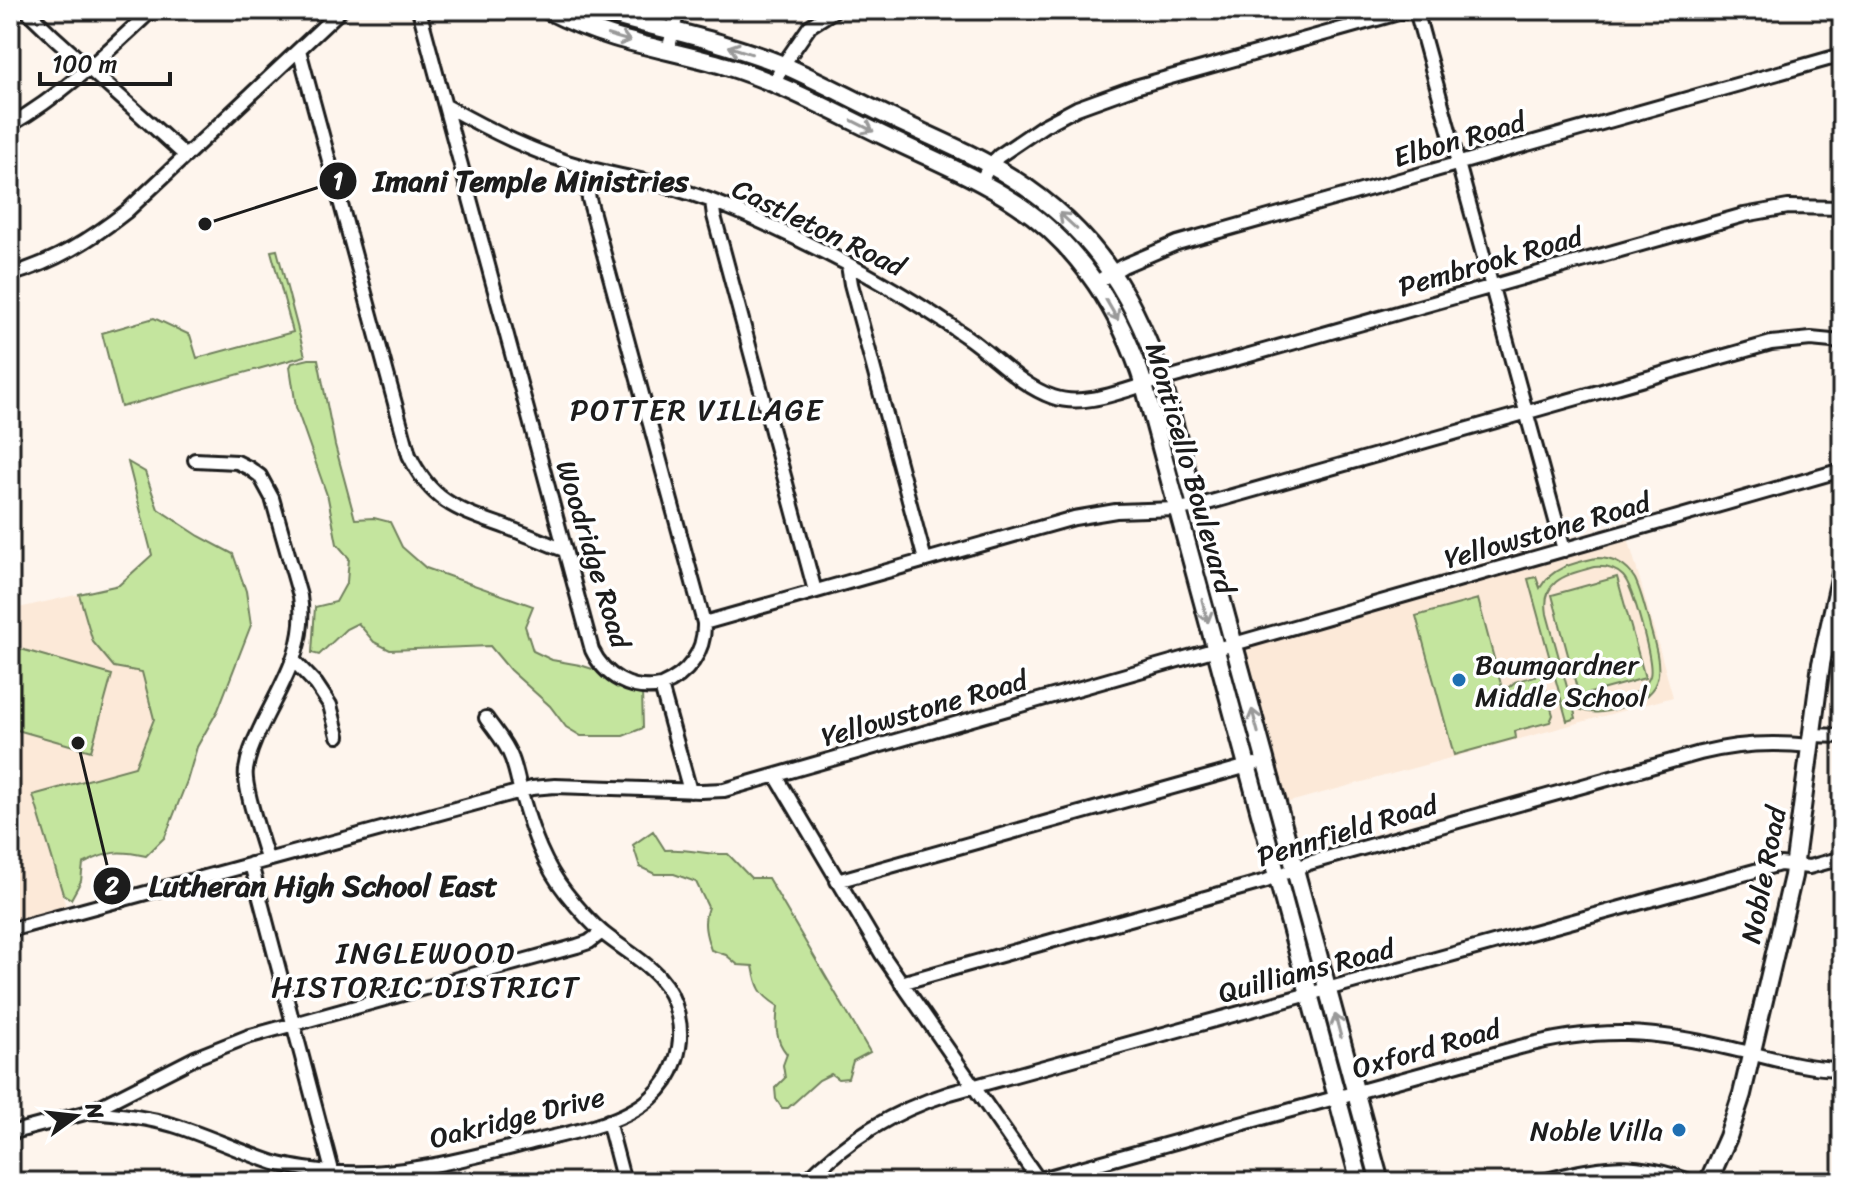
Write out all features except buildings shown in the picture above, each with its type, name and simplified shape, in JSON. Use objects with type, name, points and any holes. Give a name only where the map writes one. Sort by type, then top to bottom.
[{"type":"main road","name":"Monticello Boulevard","points":[[547,10],[604,34],[729,67],[774,84],[980,183],[1017,204],[1045,226],[1074,255],[1095,283],[1153,382],[1187,508],[1216,650],[1360,1182]]},
{"type":"main road","name":"Monticello Boulevard","points":[[596,10],[715,42],[783,65],[990,165],[1042,199],[1070,222],[1111,272],[1140,320],[1154,353],[1153,382]]},
{"type":"main road","name":"Monticello Boulevard","points":[[1187,508],[1235,644],[1380,1182]]},
{"type":"main road","name":"Noble Road","points":[[1708,1182],[1734,1121],[1795,865],[1824,646],[1838,604],[1842,570]]},
{"type":"street","points":[[26,10],[186,156]]},
{"type":"street","points":[[10,125],[90,69],[152,10]]},
{"type":"street","points":[[10,275],[68,252],[100,233],[341,10]]},
{"type":"street","name":"Woodridge Road","points":[[419,10],[592,650],[612,676],[645,688],[661,686]]},
{"type":"street","points":[[668,51],[678,10]]},
{"type":"street","points":[[774,84],[808,20],[835,10]]},
{"type":"street","points":[[980,183],[999,156],[1043,126],[1102,99],[1409,10]]},
{"type":"street","points":[[1416,10],[1564,550]]},
{"type":"street","points":[[299,50],[409,455],[417,471],[440,497],[459,509],[564,550]]},
{"type":"street","name":"Elbon Road","points":[[1095,283],[1143,256],[1177,243],[1842,55]]},
{"type":"street","name":"Castleton Road","points":[[446,106],[542,152],[583,167],[678,189],[779,230],[892,287],[967,337],[1025,383],[1056,398],[1092,399],[1153,382]]},
{"type":"street","points":[[583,167],[589,199],[704,623],[701,647],[691,664],[679,677],[661,686],[690,791]]},
{"type":"street","points":[[712,201],[815,591]]},
{"type":"street","name":"Pembrook Road","points":[[1153,382],[1752,213],[1800,207],[1842,208]]},
{"type":"street","points":[[848,265],[925,560]]},
{"type":"street","points":[[704,623],[1074,518],[1119,510],[1187,508],[1771,343],[1811,339],[1842,342]]},
{"type":"street","points":[[195,460],[237,462],[265,482],[301,604],[302,627],[294,661],[255,740],[246,769],[267,859]]},
{"type":"street","name":"Yellowstone Road","points":[[10,930],[521,791],[547,786],[724,790],[1842,470]]},
{"type":"street","points":[[294,661],[330,705],[338,736]]},
{"type":"street","name":"Oakridge Drive","points":[[89,1112],[136,1116],[176,1126],[288,1167],[334,1177],[456,1161],[551,1137],[608,1121],[637,1108],[658,1091],[674,1066],[680,1032],[675,1003],[661,977],[602,932],[574,902],[547,865],[535,839],[510,753],[486,718]]},
{"type":"street","name":"Pennfield Road","points":[[901,983],[1712,750],[1842,736]]},
{"type":"street","points":[[837,881],[1266,761]]},
{"type":"street","points":[[776,776],[901,983],[1036,1181]]},
{"type":"street","name":"Quilliams Road","points":[[805,1182],[841,1148],[884,1120],[917,1104],[973,1086],[1780,864],[1809,867],[1842,858]]},
{"type":"street","points":[[251,864],[334,1177]]},
{"type":"street","points":[[10,1133],[89,1112],[209,1052],[247,1037],[574,947],[589,942],[602,932]]},
{"type":"street","name":"Oxford Road","points":[[1036,1181],[1541,1041],[1587,1033],[1617,1031],[1665,1035],[1806,1066],[1842,1069]]},
{"type":"street","points":[[132,1090],[136,1116]]},
{"type":"street","points":[[608,1121],[624,1182]]},
{"type":"street","points":[[1539,1182],[1586,1170],[1620,1166],[1662,1171],[1692,1182]]},
{"type":"shaded area","name":"Baumgardner Middle School","points":[[1628,538],[1673,697],[1282,804],[1244,659],[1252,646]]},
{"type":"shaded area","points":[[119,585],[154,719],[136,767],[33,795],[66,907],[10,923],[10,610]]},
{"type":"green space","points":[[277,250],[305,356],[121,407],[102,333],[154,318],[190,335],[197,358],[293,332],[271,251]]},
{"type":"green space","points":[[318,359],[335,445],[355,519],[374,518],[390,522],[402,547],[426,568],[533,606],[525,626],[533,651],[552,660],[602,672],[614,684],[642,691],[643,728],[623,736],[581,736],[566,727],[550,706],[510,670],[490,646],[390,650],[374,642],[358,623],[346,629],[319,655],[312,653],[315,607],[336,602],[347,582],[349,558],[337,544],[328,498],[296,407],[290,367],[292,363]]},
{"type":"green space","points":[[128,462],[145,472],[158,509],[233,554],[246,591],[251,625],[218,710],[197,747],[165,837],[146,856],[114,853],[83,864],[81,881],[71,899],[63,894],[33,795],[135,767],[154,719],[142,672],[114,667],[93,642],[79,594],[119,585],[152,555]]},
{"type":"green space","points":[[1596,558],[1608,559],[1623,566],[1635,579],[1654,641],[1658,676],[1648,694],[1637,701],[1597,712],[1573,706],[1576,718],[1567,721],[1528,579],[1536,577],[1540,588],[1557,571]],"holes":[[[1594,567],[1617,571],[1627,583],[1642,625],[1650,668],[1650,676],[1640,690],[1603,704],[1586,703],[1567,687],[1546,602],[1548,593],[1558,580]]]},
{"type":"green space","points":[[1617,577],[1645,678],[1579,696],[1552,595]]},
{"type":"green space","points":[[1478,599],[1503,692],[1515,682],[1541,674],[1553,715],[1550,722],[1515,731],[1516,738],[1454,755],[1416,616]]},
{"type":"green space","points":[[10,646],[112,675],[91,751],[10,728]]},
{"type":"green space","points":[[653,831],[665,850],[728,854],[751,878],[768,878],[870,1052],[853,1061],[848,1078],[838,1079],[831,1074],[819,1080],[788,1108],[782,1108],[776,1099],[775,1088],[785,1078],[783,1065],[787,1054],[778,1037],[778,1006],[760,989],[753,966],[738,965],[726,955],[711,950],[705,924],[708,907],[696,882],[674,874],[655,874],[640,867],[633,845]]},
{"type":"place","name":"Imani Temple Ministries","points":[[205,224]]},
{"type":"place","name":"Baumgardner Middle School","points":[[1459,680]]},
{"type":"place","name":"Lutheran High School East","points":[[78,743]]},
{"type":"place","name":"Noble Villa","points":[[1679,1130]]},
{"type":"district","name":"POTTER VILLAGE","points":[[697,410]]},
{"type":"district","name":"INGLEWOOD HISTORIC DISTRICT","points":[[426,970]]}]
